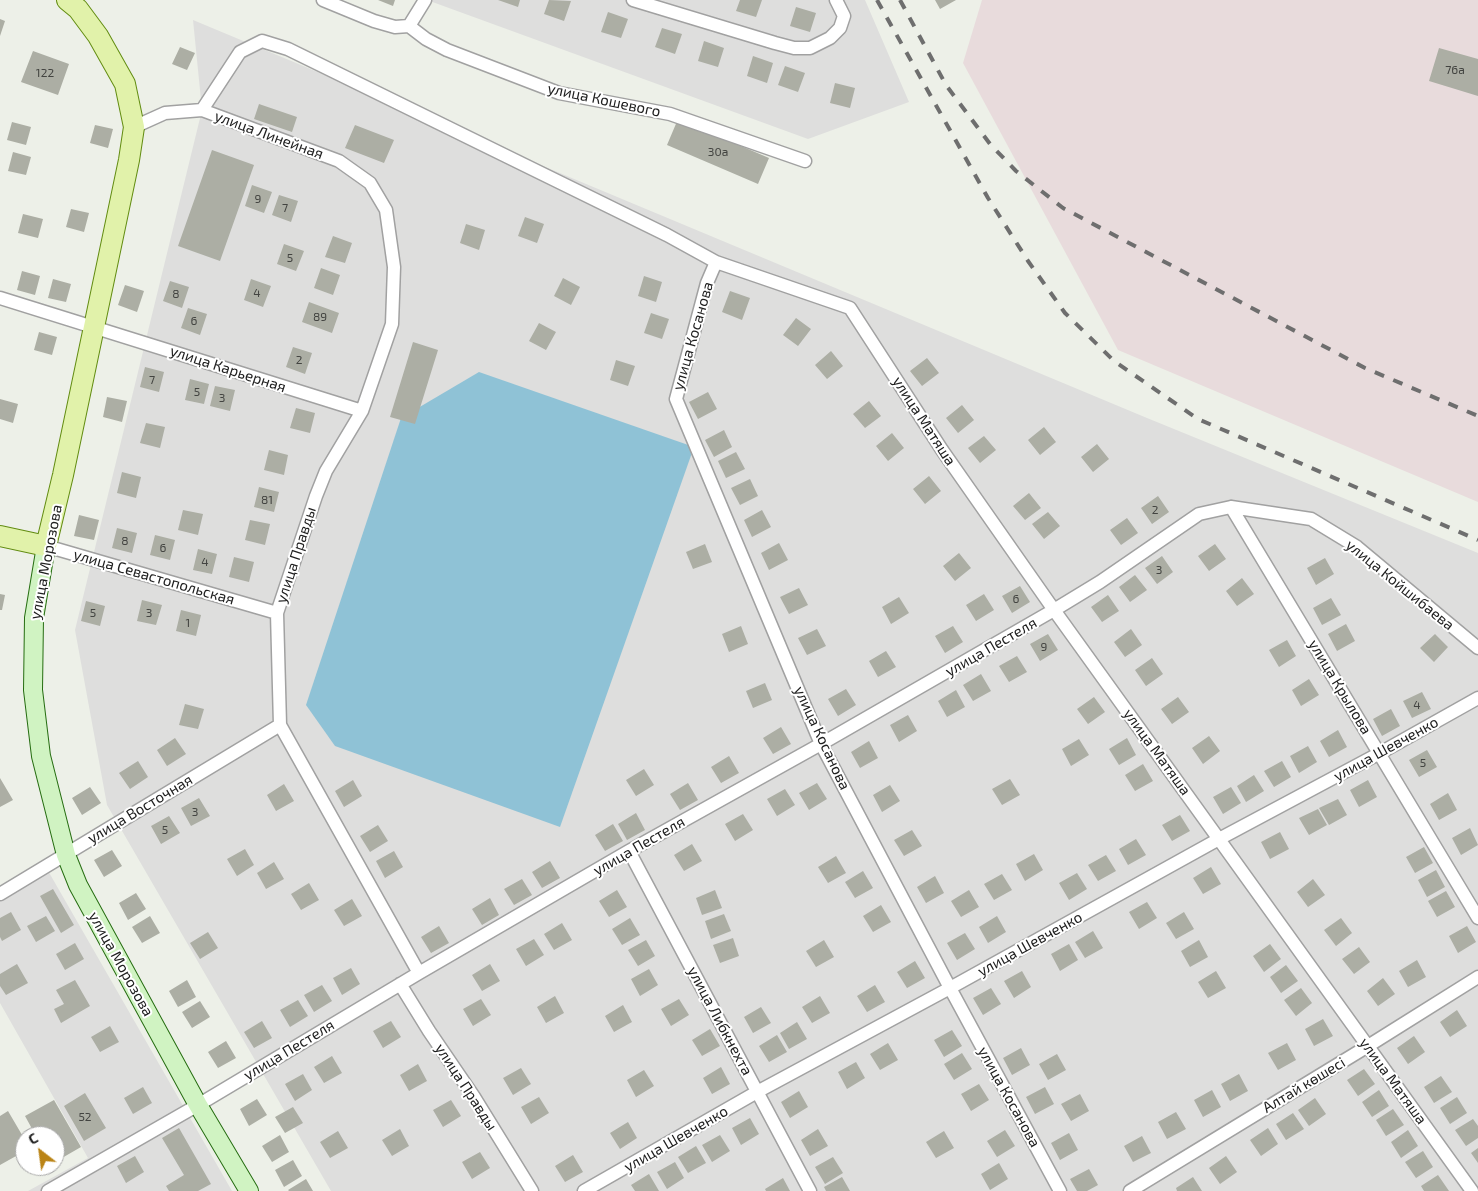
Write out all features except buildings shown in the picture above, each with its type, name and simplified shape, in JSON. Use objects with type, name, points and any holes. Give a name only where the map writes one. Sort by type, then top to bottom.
[{"type":"main road","name":"улица Морозова","points":[[66,0],[78,9],[98,36],[125,84],[134,127],[129,160],[63,475],[46,546],[34,618],[33,690],[41,756],[66,855],[78,885],[198,1105],[249,1191]]},
{"type":"main road","name":"улица Севастопольская","points":[[0,536],[46,546]]},
{"type":"street","name":"улица Кошевого","points":[[323,0],[374,20],[395,26],[409,26],[426,39],[447,50],[559,93],[670,114],[805,161]]},
{"type":"street","points":[[409,26],[426,0]]},
{"type":"street","points":[[633,0],[794,48],[810,48],[830,38],[840,28],[844,16],[836,0]]},
{"type":"street","points":[[202,110],[240,52],[262,41],[288,49],[667,235],[716,262]]},
{"type":"street","name":"улица Линейная","points":[[134,127],[165,113],[202,110],[339,161],[370,183],[386,210]]},
{"type":"street","name":"улица Правды","points":[[386,210],[394,267],[392,324],[362,412],[326,472],[316,496],[277,613],[280,725],[419,973]]},
{"type":"street","name":"улица Матяша","points":[[716,262],[850,308],[942,450],[1054,610],[1472,1191]]},
{"type":"street","name":"улица Косанова","points":[[716,262],[707,283],[676,399],[821,744],[1060,1191]]},
{"type":"street","name":"улица Карьерная","points":[[0,298],[94,326],[362,412]]},
{"type":"street","name":"улица Пестеля","points":[[48,1191],[198,1105],[400,984],[629,851],[821,744],[1054,610],[1100,582],[1199,514],[1231,508]]},
{"type":"street","name":"улица Койшибаева","points":[[1231,508],[1311,520],[1357,547],[1478,648]]},
{"type":"street","name":"улица Крылова","points":[[1231,508],[1478,918]]},
{"type":"street","name":"улица Севастопольская","points":[[46,546],[277,613]]},
{"type":"street","name":"улица Шевченко","points":[[584,1191],[757,1092],[1478,698]]},
{"type":"street","name":"улица Восточная","points":[[0,894],[280,725]]},
{"type":"street","name":"улица Либкнехта","points":[[629,851],[810,1191]]},
{"type":"street","name":"Алтай көшесі","points":[[1130,1191],[1478,977]]},
{"type":"street","name":"улица Правды","points":[[400,984],[474,1097],[532,1191]]},
{"type":"shaded area","points":[[427,0],[865,0],[909,102],[808,139]]},
{"type":"shaded area","points":[[982,0],[1478,0],[1478,502],[1118,350],[963,63]]},
{"type":"shaded area","points":[[193,20],[1147,418],[1478,553],[1478,1191],[331,1191],[107,805],[75,630],[202,110]]},
{"type":"shaded area","points":[[479,372],[694,447],[560,827],[335,746],[306,705],[401,418]]},
{"type":"shaded area","points":[[47,869],[232,1191],[28,1191],[55,1176],[65,1176],[65,1171],[88,1158],[0,1003],[0,896]]},
{"type":"railway","points":[[877,0],[988,198],[1028,261],[1065,313],[1114,361],[1198,419],[1478,540]]},
{"type":"railway","points":[[900,0],[946,85],[990,144],[1016,171],[1063,208],[1365,368],[1478,416]]}]
